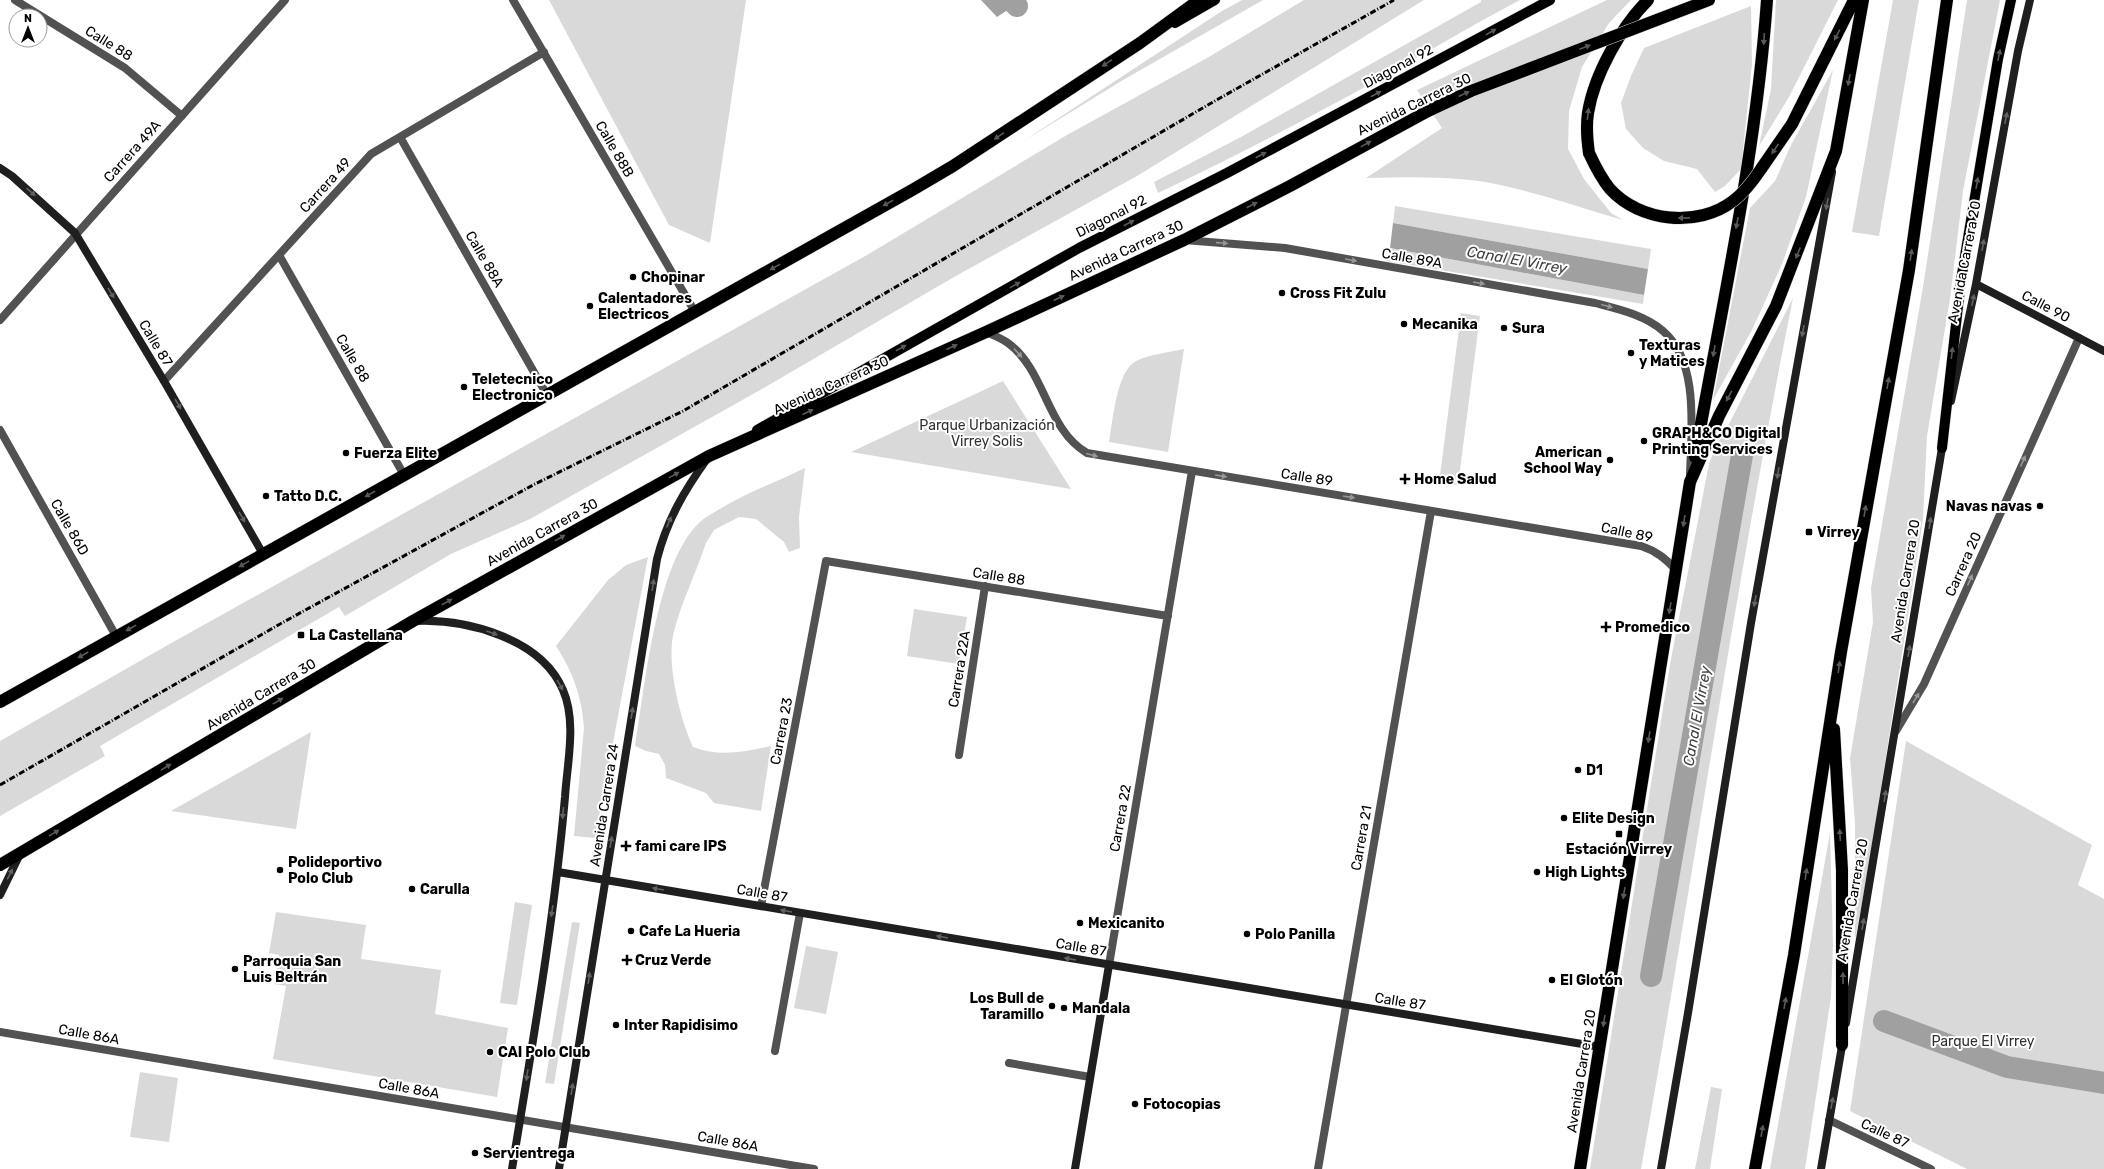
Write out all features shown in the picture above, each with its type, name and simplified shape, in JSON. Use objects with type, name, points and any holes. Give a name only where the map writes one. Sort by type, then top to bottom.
[{"type":"highway","points":[[0,702],[954,166],[1140,43],[1199,0]]},
{"type":"highway","points":[[1648,0],[1629,22],[1617,42],[1592,92],[1588,114],[1587,134],[1589,152],[1598,173],[1611,190],[1628,204],[1648,213],[1670,218],[1691,218],[1719,209],[1732,202],[1748,187],[1792,124],[1854,0]]},
{"type":"highway","name":"Avenida Carrera 30","points":[[0,865],[413,621],[708,456],[986,332],[1184,240],[1290,186],[1428,111],[1486,85],[1709,0]]},
{"type":"highway","points":[[1690,482],[1752,144],[1762,62],[1767,0]]},
{"type":"highway","name":"Avenida Carrera 20","points":[[1580,1169],[1690,482],[1719,416],[1776,306],[1836,152],[1863,0]]},
{"type":"highway","points":[[1755,1169],[1794,955],[1832,705],[1909,270],[1948,0]]},
{"type":"highway","points":[[1832,705],[1842,870],[1842,1046]]},
{"type":"main road","points":[[1140,43],[1215,0]]},
{"type":"main road","name":"Diagonal 92","points":[[708,456],[1079,248],[1241,166],[1550,0]]},
{"type":"main road","name":"Diagonal 92","points":[[1531,10],[1556,0]]},
{"type":"main road","points":[[1942,448],[1961,280],[1998,59],[2011,0]]},
{"type":"main road","name":"Avenida Carrera 20","points":[[1820,1169],[1896,731],[1942,448],[1976,284],[2016,64],[2030,0]]},
{"type":"main road","name":"Avenida Carrera 20","points":[[1660,1169],[1688,1013],[1751,623],[1836,152]]},
{"type":"main road","name":"Calle 87","points":[[0,168],[12,176],[75,233],[164,381],[263,554]]},
{"type":"main road","name":"Calle 90","points":[[1976,284],[2104,351]]},
{"type":"main road","name":"Avenida Carrera 24","points":[[559,1169],[657,559],[668,523],[682,494],[708,456]]},
{"type":"main road","points":[[413,621],[444,621],[465,624],[506,638],[524,647],[544,662],[563,689],[568,704],[570,726],[558,872],[512,1169]]},
{"type":"main road","points":[[0,895],[21,853]]},
{"type":"main road","name":"Calle 87","points":[[558,872],[1600,1047]]},
{"type":"main road","name":"Carrera 22","points":[[1075,1169],[1109,965]]},
{"type":"street","name":"Calle 88","points":[[15,0],[126,68],[182,116]]},
{"type":"street","name":"Carrera 49A","points":[[0,320],[75,233],[285,0]]},
{"type":"street","name":"Calle 88B","points":[[513,0],[695,312]]},
{"type":"street","name":"Carrera 49","points":[[164,381],[371,154],[544,52]]},
{"type":"street","name":"Calle 88A","points":[[400,137],[547,395]]},
{"type":"street","name":"Calle 89A","points":[[1184,240],[1285,248],[1596,304],[1642,318],[1662,330],[1672,340],[1680,351],[1684,362],[1691,395],[1690,482]]},
{"type":"street","name":"Calle 88","points":[[279,255],[404,475]]},
{"type":"street","name":"Calle 89","points":[[986,332],[1008,343],[1024,360],[1032,372],[1064,434],[1074,446],[1087,453],[1105,458],[1192,471],[1641,546],[1655,550],[1676,570]]},
{"type":"street","name":"Carrera 20","points":[[1896,731],[1924,684],[2079,338]]},
{"type":"street","name":"Calle 86D","points":[[0,430],[116,636]]},
{"type":"street","name":"Carrera 22","points":[[1109,965],[1192,471]]},
{"type":"street","name":"Carrera 21","points":[[1318,1169],[1431,511]]},
{"type":"street","name":"Calle 88","points":[[826,561],[1168,616]]},
{"type":"street","name":"Carrera 23","points":[[761,906],[826,561]]},
{"type":"street","name":"Carrera 22A","points":[[959,755],[985,586]]},
{"type":"street","points":[[775,1051],[800,913]]},
{"type":"street","name":"Calle 86A","points":[[0,1032],[814,1169]]},
{"type":"street","points":[[1009,1063],[1090,1077]]},
{"type":"street","name":"Calle 87","points":[[1829,1120],[1930,1169]]},
{"type":"green space","points":[[549,0],[746,0],[710,243],[669,225]]},
{"type":"green space","points":[[1242,0],[1263,0],[1123,80],[1022,142],[1222,11]]},
{"type":"green space","points":[[1304,0],[1424,0],[1137,176],[954,277],[762,389],[530,519],[451,554],[345,616],[339,607],[100,746],[105,756],[0,816],[0,741],[166,646],[867,255],[1067,135],[1207,58]]},
{"type":"green space","points":[[1481,0],[1520,0],[1321,111],[1158,193],[1154,182],[1241,137],[1481,2]]},
{"type":"green space","points":[[1607,0],[1631,0],[1609,23],[1582,67],[1569,111],[1568,149],[1584,179],[1611,213],[1623,220],[1533,193],[1479,181],[1465,179],[1408,177],[1366,178],[1442,128],[1417,90]]},
{"type":"green space","points":[[1776,0],[1838,0],[1789,97],[1759,146],[1771,89]]},
{"type":"green space","points":[[1893,0],[1919,0],[1879,236],[1852,232]]},
{"type":"green space","points":[[1967,0],[2000,0],[1963,191],[1950,299],[1927,436],[1923,519],[1870,859],[1855,940],[1855,823],[1850,758],[1873,622],[1871,588],[1923,287]]},
{"type":"green space","points":[[1751,6],[1752,64],[1741,169],[1725,186],[1715,192],[1697,169],[1664,161],[1643,148],[1626,129],[1621,103],[1644,48]]},
{"type":"green space","points":[[1833,70],[1806,197],[1782,264],[1752,330],[1713,400],[1750,208],[1775,181],[1791,145]]},
{"type":"green space","points":[[1395,206],[1651,249],[1648,269],[1393,223]]},
{"type":"green space","points":[[1390,248],[1644,295],[1643,304],[1387,261]]},
{"type":"green space","points":[[1793,298],[1752,515],[1641,1169],[1590,1169],[1670,664],[1709,464],[1716,445],[1729,424]]},
{"type":"green space","points":[[1461,313],[1480,316],[1458,485],[1439,483]]},
{"type":"green space","points":[[1184,349],[1168,452],[1109,442],[1116,398],[1124,375],[1129,367],[1136,361],[1146,357]]},
{"type":"green space","name":"Parque Urbanización Virrey Solis","points":[[1003,381],[1071,489],[851,452]]},
{"type":"green space","points":[[805,468],[799,517],[800,548],[789,552],[784,542],[756,519],[739,517],[714,530],[706,543],[676,624],[672,648],[673,677],[679,707],[693,747],[722,753],[742,752],[771,746],[761,811],[714,803],[706,793],[666,778],[665,765],[659,754],[646,751],[635,746],[648,660],[663,595],[673,566],[685,541],[702,520],[739,498]]},
{"type":"green space","points":[[648,557],[595,838],[574,836],[584,728],[583,717],[576,685],[556,646],[608,580],[626,565]]},
{"type":"green space","points":[[914,609],[967,617],[959,664],[907,656]]},
{"type":"green space","points":[[311,732],[296,829],[171,811]]},
{"type":"green space","name":"Parque El Virrey","points":[[1906,741],[2092,845],[2078,885],[2104,899],[2104,1169],[1967,1169],[1850,1111]]},
{"type":"green space","points":[[1830,833],[1833,945],[1831,997],[1805,1169],[1770,1169]]},
{"type":"green space","points":[[515,902],[532,905],[517,1005],[500,1003]]},
{"type":"green space","points":[[276,912],[366,925],[361,959],[441,970],[435,1014],[508,1028],[497,1097],[273,1059],[286,986],[274,984],[279,955],[269,953]]},
{"type":"green space","points":[[572,922],[580,923],[554,1084],[545,1083]]},
{"type":"green space","points":[[806,946],[838,952],[826,1014],[794,1008]]},
{"type":"green space","points":[[140,1072],[178,1078],[169,1142],[130,1137]]},
{"type":"green space","points":[[1711,1087],[1722,1089],[1710,1169],[1695,1169]]},
{"type":"water","points":[[981,0],[1023,0],[997,17]]},
{"type":"water","points":[[1393,223],[1648,269],[1644,295],[1390,248]]},
{"type":"waterway","name":"Canal El Virrey","points":[[1011,0],[1017,6]]},
{"type":"waterway","name":"Canal El Virrey","points":[[1651,976],[1742,455]]},
{"type":"waterway","name":"Canal El Virrey","points":[[1884,1021],[2007,1067],[2104,1083]]},
{"type":"railway","points":[[0,785],[280,624],[533,485],[683,411],[1213,102],[1394,0]]},
{"type":"place","name":"Chopinar","points":[[633,277]]},
{"type":"place","name":"Cross Fit Zulu","points":[[1282,293]]},
{"type":"place","name":"Calentadores Electricos","points":[[590,306]]},
{"type":"place","name":"Mecanika","points":[[1404,324]]},
{"type":"place","name":"Sura","points":[[1504,328]]},
{"type":"place","name":"Texturas y Matices","points":[[1631,353]]},
{"type":"place","name":"Teletecnico Electronico","points":[[464,387]]},
{"type":"place","name":"GRAPH&CO Digital Printing Services","points":[[1644,441]]},
{"type":"place","name":"Fuerza Elite","points":[[346,453]]},
{"type":"place","name":"American School Way","points":[[1610,460]]},
{"type":"place","name":"Home Salud","points":[[1405,479]]},
{"type":"place","name":"Tatto D.C.","points":[[266,496]]},
{"type":"place","name":"Navas navas","points":[[2040,506]]},
{"type":"place","name":"Virrey","points":[[1809,532]]},
{"type":"place","name":"Promedico","points":[[1606,627]]},
{"type":"place","name":"La Castellana","points":[[301,635]]},
{"type":"place","name":"D1","points":[[1578,770]]},
{"type":"place","name":"Elite Design","points":[[1564,818]]},
{"type":"place","name":"Estación Virrey","points":[[1619,834]]},
{"type":"place","name":"fami care IPS","points":[[626,846]]},
{"type":"place","name":"Polideportivo Polo Club","points":[[280,870]]},
{"type":"place","name":"High Lights","points":[[1537,872]]},
{"type":"place","name":"Carulla","points":[[412,889]]},
{"type":"place","name":"Mexicanito","points":[[1080,923]]},
{"type":"place","name":"Cafe La Hueria","points":[[631,931]]},
{"type":"place","name":"Polo Panilla","points":[[1247,934]]},
{"type":"place","name":"Cruz Verde","points":[[627,960]]},
{"type":"place","name":"Parroquia San Luis Beltrán","points":[[235,969]]},
{"type":"place","name":"El Glotón","points":[[1552,980]]},
{"type":"place","name":"Los Bull de Taramillo","points":[[1052,1006]]},
{"type":"place","name":"Mandala","points":[[1064,1008]]},
{"type":"place","name":"Inter Rapidisimo","points":[[616,1025]]},
{"type":"place","name":"CAI Polo Club","points":[[490,1052]]},
{"type":"place","name":"Fotocopias","points":[[1135,1104]]},
{"type":"place","name":"Servientrega","points":[[475,1153]]}]
